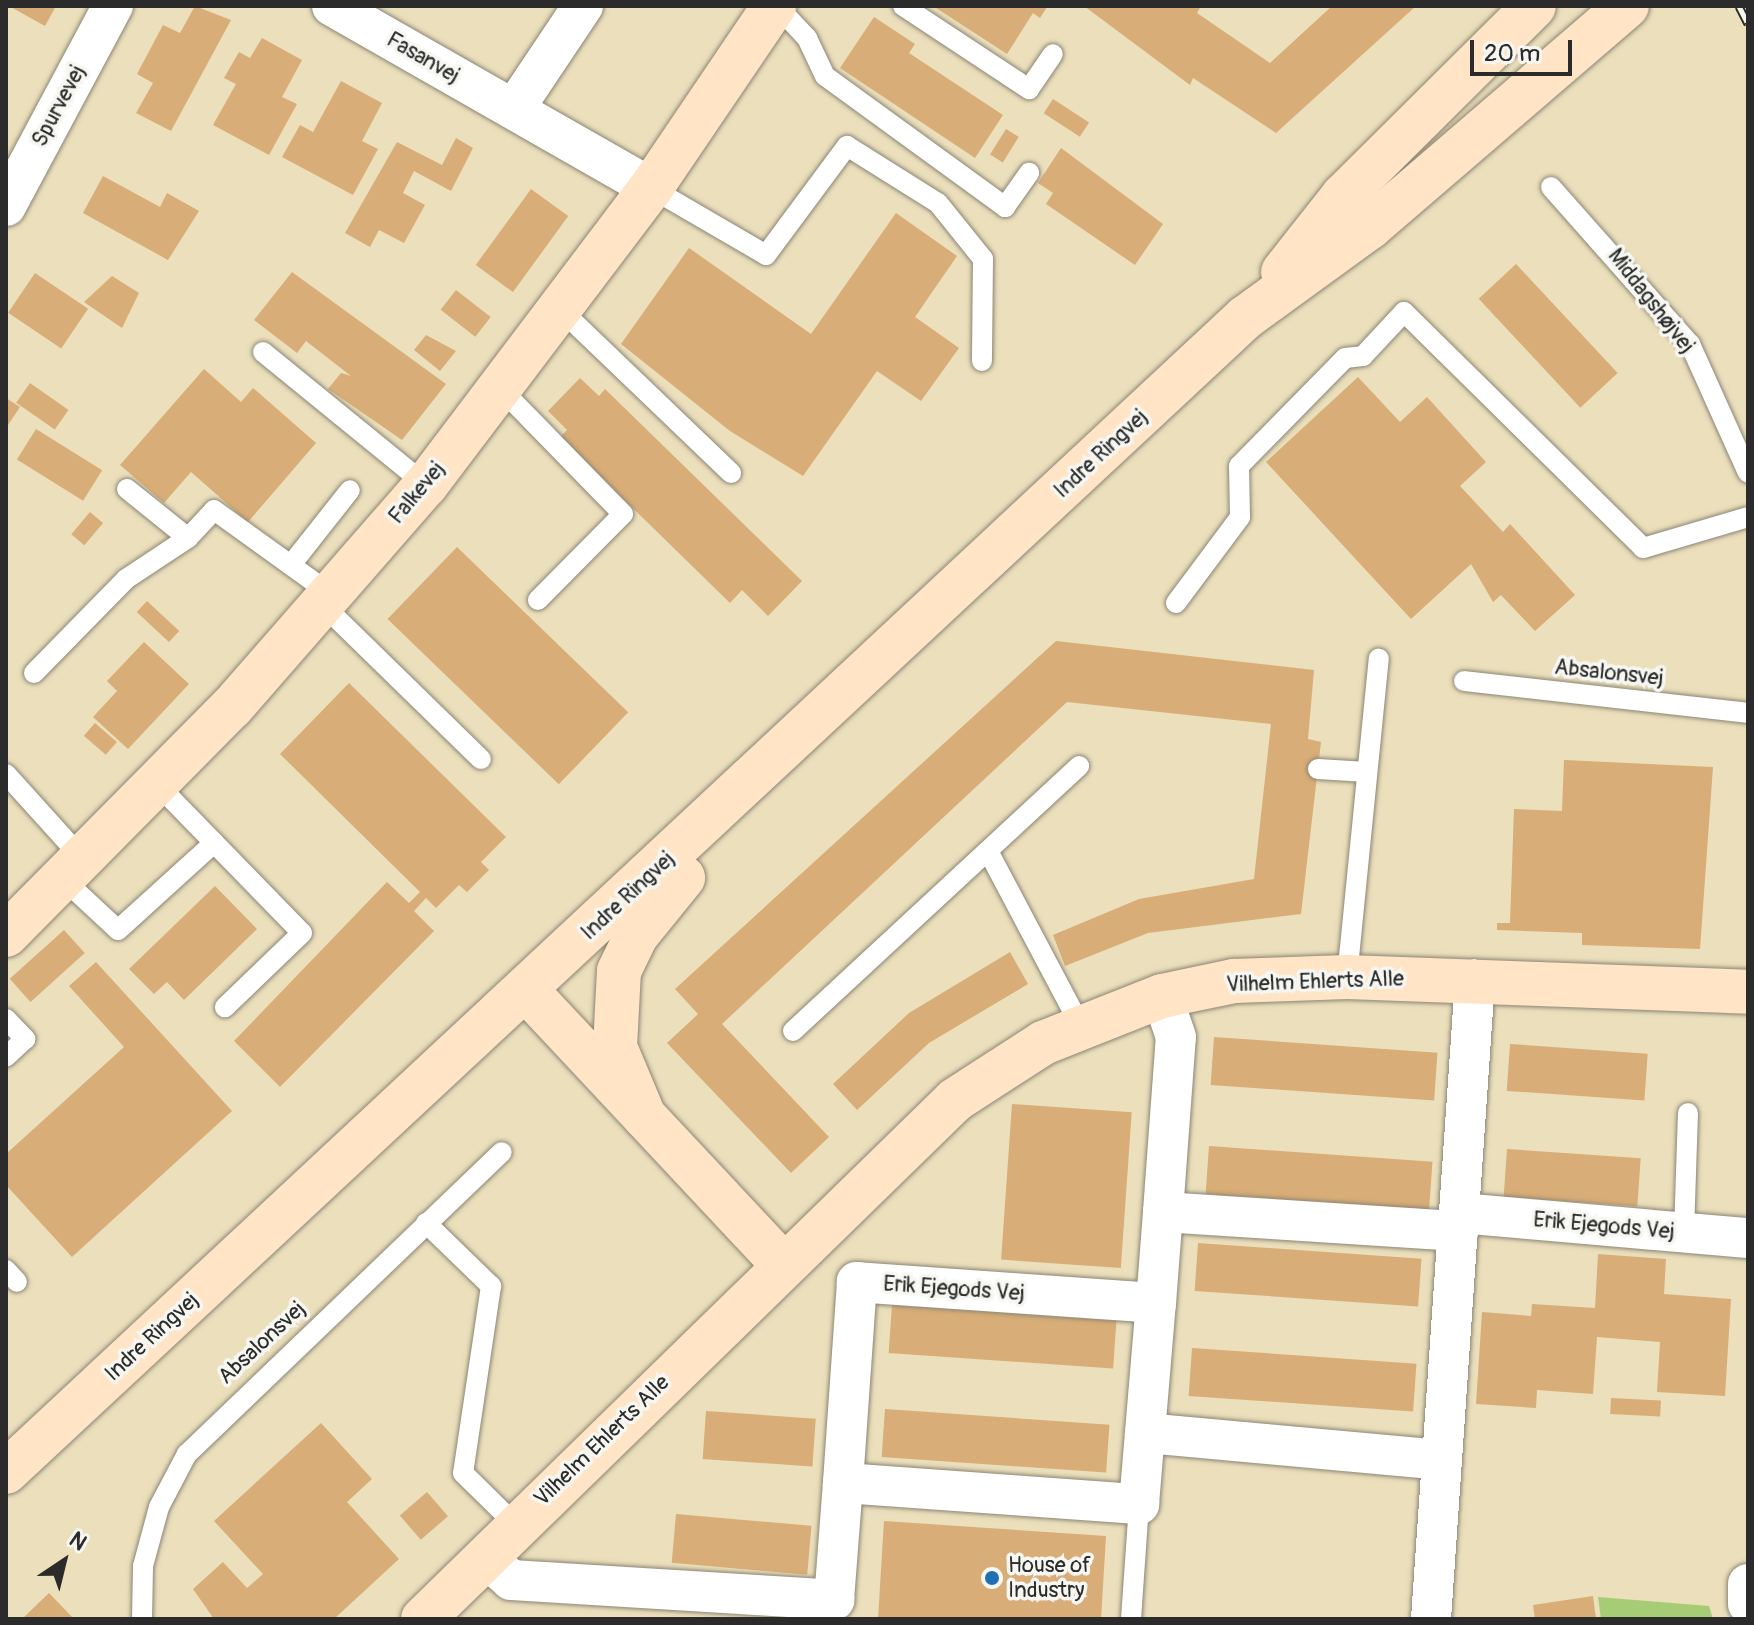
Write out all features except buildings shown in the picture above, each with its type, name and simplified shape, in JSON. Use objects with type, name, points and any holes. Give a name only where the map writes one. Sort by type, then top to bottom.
[{"type":"street","name":"Spurvevej","points":[[6,206],[113,6]]},
{"type":"street","name":"Fasanvej","points":[[332,6],[651,188]]},
{"type":"street","points":[[514,109],[583,6]]},
{"type":"street","name":"Falkevej","points":[[6,935],[156,783],[326,599],[426,485],[651,188],[776,6]]},
{"type":"street","name":"Indre Ringvej","points":[[1246,317],[1343,196],[1534,6]]},
{"type":"street","name":"Indre Ringvej","points":[[6,1472],[527,991],[1246,317],[1370,227],[1627,6]]},
{"type":"street","points":[[644,1116],[615,1047],[619,971],[660,901],[738,814],[748,784]]},
{"type":"street","name":"Vilhelm Ehlerts Alle","points":[[423,1619],[955,1100],[1081,1027],[1162,996],[1234,981],[1347,977],[1748,992]]},
{"type":"street","points":[[1431,1619],[1475,980]]},
{"type":"street","points":[[527,991],[783,1265]]},
{"type":"street","points":[[843,1483],[1139,1504],[1176,1037],[1162,996]]},
{"type":"street","name":"Erik Ejegods Vej","points":[[1163,1212],[1459,1222],[1748,1238]]},
{"type":"street","name":"Erik Ejegods Vej","points":[[484,1557],[511,1580],[834,1600],[857,1282],[1156,1303]]},
{"type":"street","points":[[1145,1433],[1440,1460]]},
{"type":"street","points":[[1748,1584],[1748,1604]]},
{"type":"lane","points":[[776,6],[807,38],[825,76],[1005,207],[1029,173]]},
{"type":"lane","points":[[903,6],[1029,89],[1053,54]]},
{"type":"lane","points":[[651,188],[766,255],[847,146],[938,203],[983,259],[982,361]]},
{"type":"lane","name":"Middagshøjvej","points":[[1551,187],[1690,344],[1748,473]]},
{"type":"lane","points":[[560,309],[731,473]]},
{"type":"lane","points":[[1176,603],[1240,517],[1239,466],[1345,358],[1363,356],[1404,312],[1643,548],[1748,517]]},
{"type":"lane","points":[[263,352],[426,485]]},
{"type":"lane","points":[[500,388],[623,514],[538,600]]},
{"type":"lane","points":[[127,489],[188,538]]},
{"type":"lane","points":[[294,561],[350,490]]},
{"type":"lane","points":[[34,673],[126,579],[188,538],[214,510],[249,540],[294,561],[326,599],[481,759]]},
{"type":"lane","points":[[1347,977],[1379,659]]},
{"type":"lane","name":"Absalonsvej","points":[[1464,681],[1748,713]]},
{"type":"lane","points":[[793,1031],[1079,766]]},
{"type":"lane","points":[[1318,769],[1367,772]]},
{"type":"lane","points":[[156,783],[302,933],[225,1007]]},
{"type":"lane","points":[[10,786],[118,930],[214,843]]},
{"type":"lane","points":[[988,851],[1081,1027]]},
{"type":"lane","points":[[6,1019],[25,1039],[6,1057]]},
{"type":"lane","points":[[1684,1233],[1688,1113]]},
{"type":"lane","name":"Absalonsvej","points":[[142,1619],[143,1566],[159,1507],[187,1454],[502,1152]]},
{"type":"lane","points":[[426,1223],[491,1286],[463,1473],[516,1525]]},
{"type":"lane","points":[[1131,1619],[1139,1504]]},
{"type":"green space","points":[[1598,1597],[1709,1606],[1713,1619],[1601,1619]]},
{"type":"railway","points":[[1739,6],[1748,24]]},
{"type":"place","name":"House of Industry","points":[[992,1578]]}]
